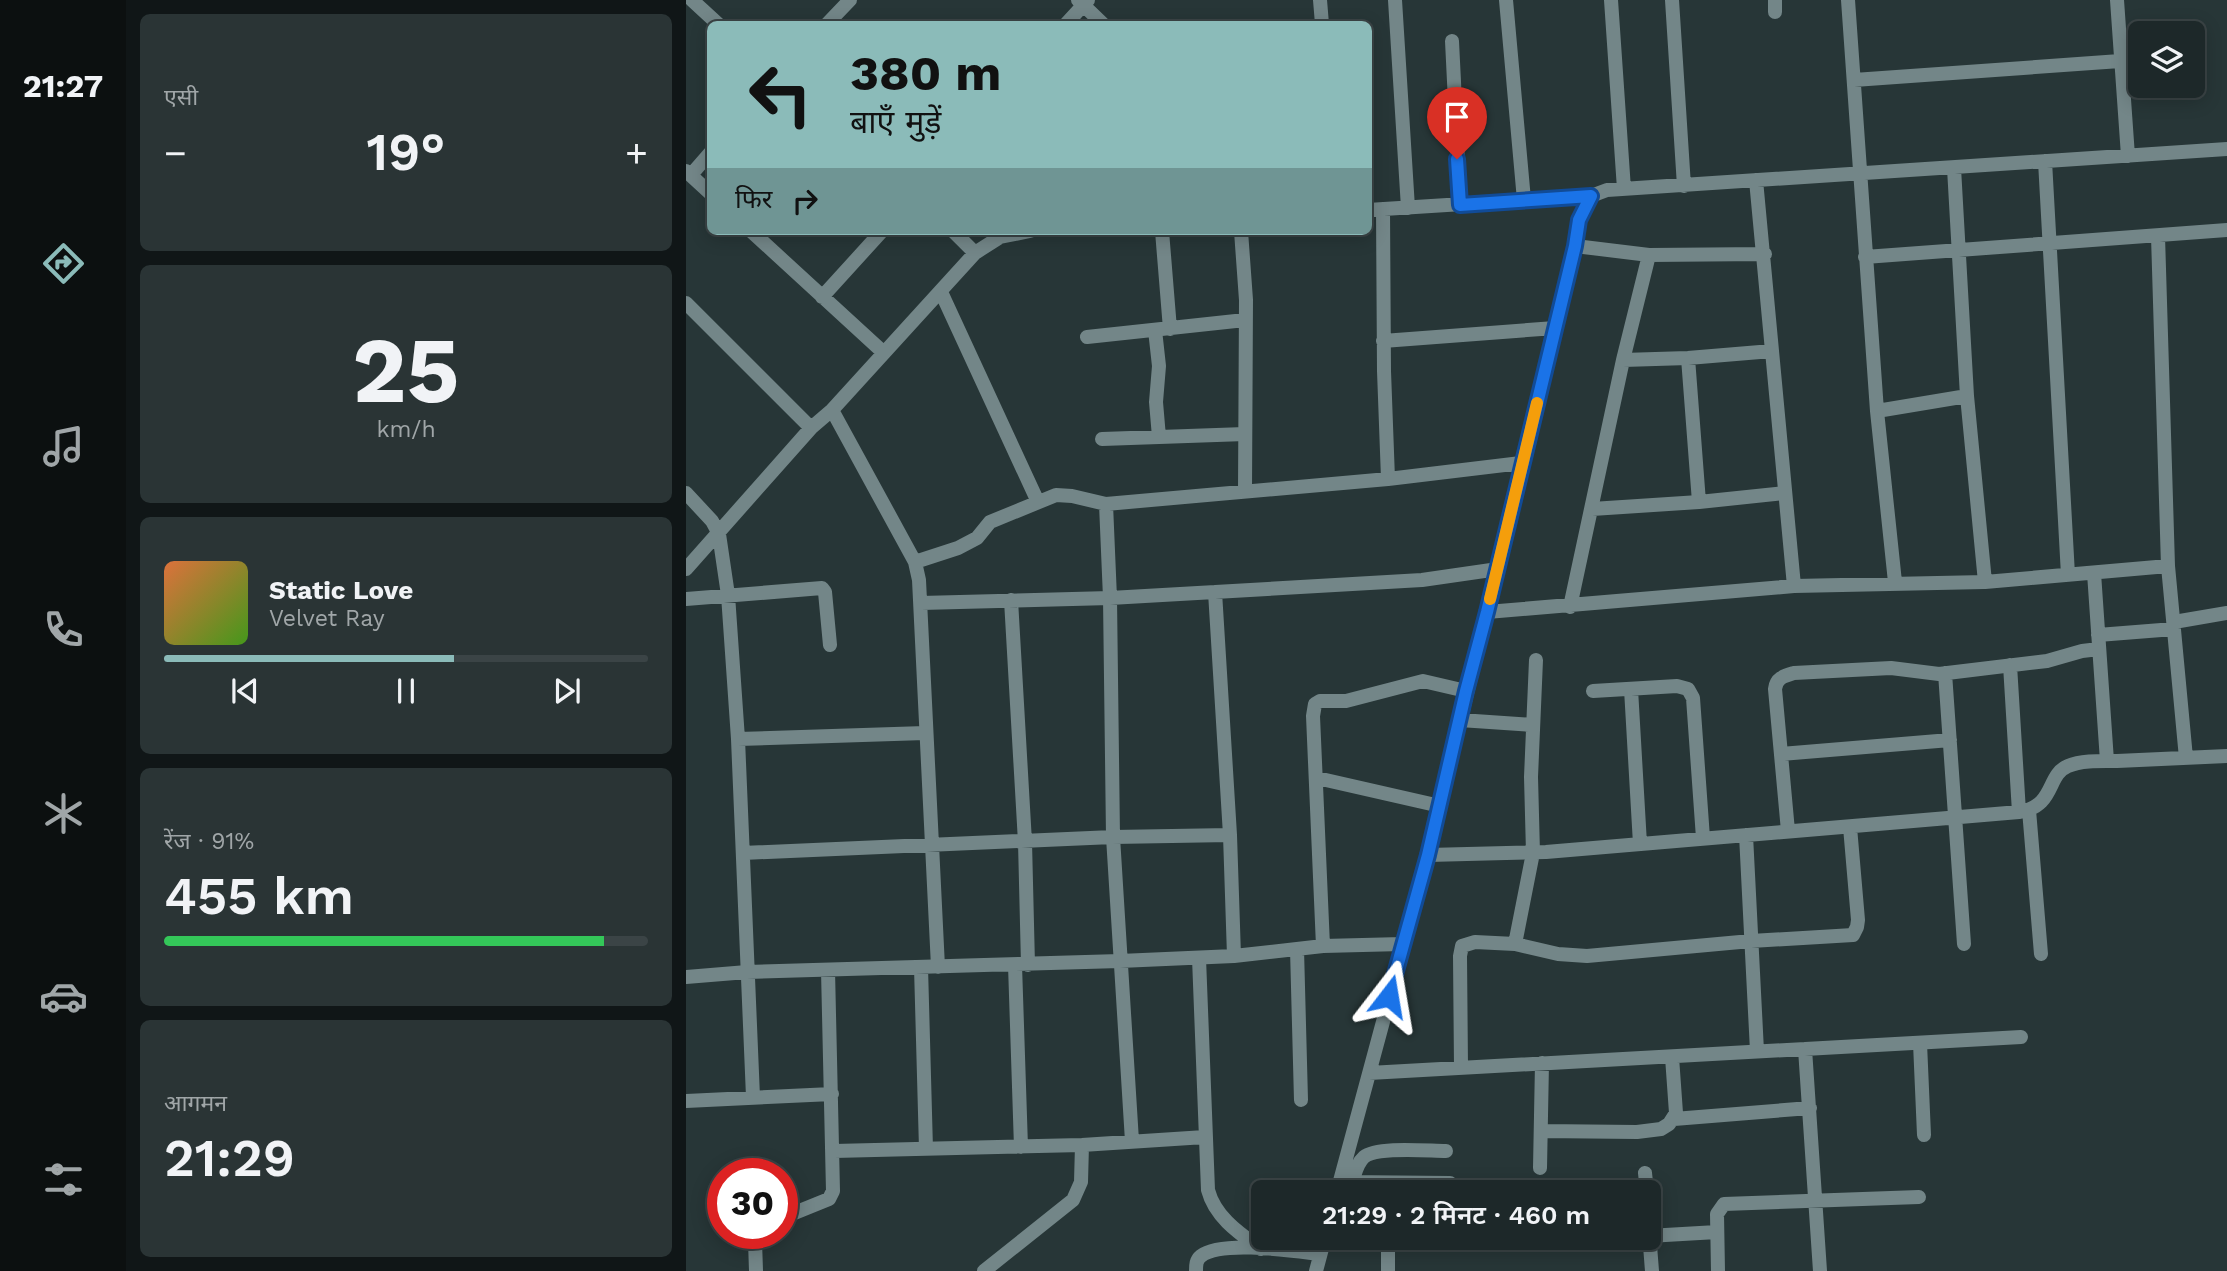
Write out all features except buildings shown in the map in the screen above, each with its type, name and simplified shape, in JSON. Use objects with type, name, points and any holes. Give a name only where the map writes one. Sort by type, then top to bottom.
[{"type":"street","points":[[692,0],[715,21]]},
{"type":"street","points":[[830,21],[850,0]]},
{"type":"street","points":[[1320,0],[1322,21]]},
{"type":"street","points":[[1395,0],[1408,208]]},
{"type":"street","points":[[1506,0],[1524,200]]},
{"type":"street","points":[[1611,0],[1624,189]]},
{"type":"street","points":[[1672,0],[1684,187]]},
{"type":"street","points":[[1848,0],[1877,411],[1895,582]]},
{"type":"street","points":[[2117,0],[2128,156]]},
{"type":"street","points":[[1068,21],[1083,2],[1100,21]]},
{"type":"street","points":[[1452,41],[1460,205]]},
{"type":"street","points":[[1854,80],[2120,61]]},
{"type":"street","points":[[1388,479],[1376,210],[1591,196],[1607,190],[2227,149]]},
{"type":"street","points":[[707,156],[688,173],[707,190]]},
{"type":"street","points":[[2045,161],[2052,244],[2068,575]]},
{"type":"street","points":[[1954,168],[1967,396],[1985,582]]},
{"type":"street","points":[[1756,180],[1794,586]]},
{"type":"street","points":[[1344,1180],[1402,944],[1440,806],[1575,246],[1579,220],[1591,196]]},
{"type":"street","points":[[1865,257],[2227,230]]},
{"type":"street","points":[[755,235],[884,353]]},
{"type":"street","points":[[822,297],[878,235]]},
{"type":"street","points":[[957,235],[975,253]]},
{"type":"street","points":[[686,569],[811,428],[832,410],[975,253],[1000,237],[1010,235]]},
{"type":"street","points":[[1162,235],[1170,328]]},
{"type":"street","points":[[1241,235],[1245,320],[1245,491]]},
{"type":"street","points":[[2158,236],[2168,566],[2186,758]]},
{"type":"street","points":[[1575,246],[1649,255],[1765,254]]},
{"type":"street","points":[[1570,607],[1623,360],[1649,255]]},
{"type":"street","points":[[941,292],[1038,502]]},
{"type":"street","points":[[686,303],[811,428]]},
{"type":"street","points":[[1087,337],[1245,320]]},
{"type":"street","points":[[1383,341],[1555,328]]},
{"type":"street","points":[[1155,330],[1159,366],[1156,401],[1158,437]]},
{"type":"street","points":[[1623,360],[1772,351]]},
{"type":"street","points":[[1688,358],[1699,502]]},
{"type":"street","points":[[1877,411],[1967,396]]},
{"type":"street","points":[[832,410],[915,562],[921,603],[938,967]]},
{"type":"street","points":[[1102,439],[1245,434]]},
{"type":"street","points":[[915,562],[958,548],[977,538],[990,522],[1038,502],[1064,495],[1106,504],[1388,479],[1521,463]]},
{"type":"street","points":[[1592,509],[1699,502],[1784,492]]},
{"type":"street","points":[[686,493],[712,521],[719,534],[728,595],[738,739],[753,1097]]},
{"type":"street","points":[[1106,504],[1113,837],[1132,1141]]},
{"type":"street","points":[[1487,612],[1794,586],[1985,582],[2168,566]]},
{"type":"street","points":[[921,603],[1110,598],[1422,580],[1497,569]]},
{"type":"street","points":[[2094,573],[2108,761]]},
{"type":"street","points":[[686,598],[822,588],[825,593],[830,645]]},
{"type":"street","points":[[1215,592],[1230,835],[1234,956]]},
{"type":"street","points":[[1011,600],[1025,842],[1021,965],[1021,1147]]},
{"type":"street","points":[[1788,831],[1774,689],[1783,676],[1794,673],[1891,668],[1945,673],[2047,661],[2082,651],[2099,642],[2227,613]]},
{"type":"street","points":[[1515,944],[1533,853],[1530,798],[1536,660]]},
{"type":"street","points":[[2010,665],[2041,954]]},
{"type":"street","points":[[1945,673],[1965,944]]},
{"type":"street","points":[[1323,946],[1314,707],[1317,702],[1346,701],[1423,681],[1466,691]]},
{"type":"street","points":[[1592,691],[1684,686],[1691,693],[1703,838]]},
{"type":"street","points":[[1631,689],[1640,844]]},
{"type":"street","points":[[1460,720],[1533,725]]},
{"type":"street","points":[[738,739],[925,733]]},
{"type":"street","points":[[1781,754],[1950,740]]},
{"type":"street","points":[[1428,855],[1533,853],[2024,811],[2043,801],[2061,771],[2067,766],[2108,761],[2227,756]]},
{"type":"street","points":[[1317,778],[1440,806]]},
{"type":"street","points":[[1461,1067],[1461,949],[1465,944],[1515,944],[1558,954],[1587,956],[1853,935],[1858,920],[1850,827]]},
{"type":"street","points":[[743,853],[1113,837],[1230,835]]},
{"type":"street","points":[[1746,835],[1757,1051]]},
{"type":"street","points":[[686,976],[1199,958],[1323,946],[1402,944]]},
{"type":"street","points":[[1297,950],[1301,1100]]},
{"type":"street","points":[[1199,958],[1206,1172],[1211,1201],[1227,1223],[1251,1241]]},
{"type":"street","points":[[921,967],[926,1149]]},
{"type":"street","points":[[798,1210],[832,1196],[834,1151],[828,970]]},
{"type":"street","points":[[1369,1073],[2021,1037]]},
{"type":"street","points":[[1920,1043],[1924,1135]]},
{"type":"street","points":[[1805,1049],[1820,1271]]},
{"type":"street","points":[[1672,1057],[1676,1104],[1674,1119]]},
{"type":"street","points":[[1540,1168],[1542,1063]]},
{"type":"street","points":[[686,1101],[832,1094]]},
{"type":"street","points":[[1541,1131],[1651,1130],[1661,1129],[1674,1119],[1810,1108]]},
{"type":"street","points":[[834,1151],[1082,1145],[1205,1136]]},
{"type":"street","points":[[984,1271],[1073,1200],[1081,1182],[1082,1145]]},
{"type":"street","points":[[1347,1180],[1362,1158],[1369,1154],[1390,1151],[1446,1151]]},
{"type":"street","points":[[1645,1173],[1646,1180]]},
{"type":"street","points":[[1718,1271],[1717,1213],[1724,1204],[1919,1197]]},
{"type":"street","points":[[1661,1235],[1717,1232]]},
{"type":"street","points":[[755,1249],[755,1271]]},
{"type":"street","points":[[1196,1271],[1199,1258],[1208,1252],[1251,1249]]},
{"type":"street","points":[[1316,1271],[1321,1250]]},
{"type":"street","points":[[1388,1250],[1388,1271]]},
{"type":"street","points":[[1650,1250],[1652,1271]]},
{"type":"slow traffic","points":[[1490,599],[1537,403]]},
{"type":"route","points":[[1389,996],[1428,855],[1543,381],[1575,246],[1577,227],[1584,206],[1591,196],[1460,205],[1457,159]]}]
